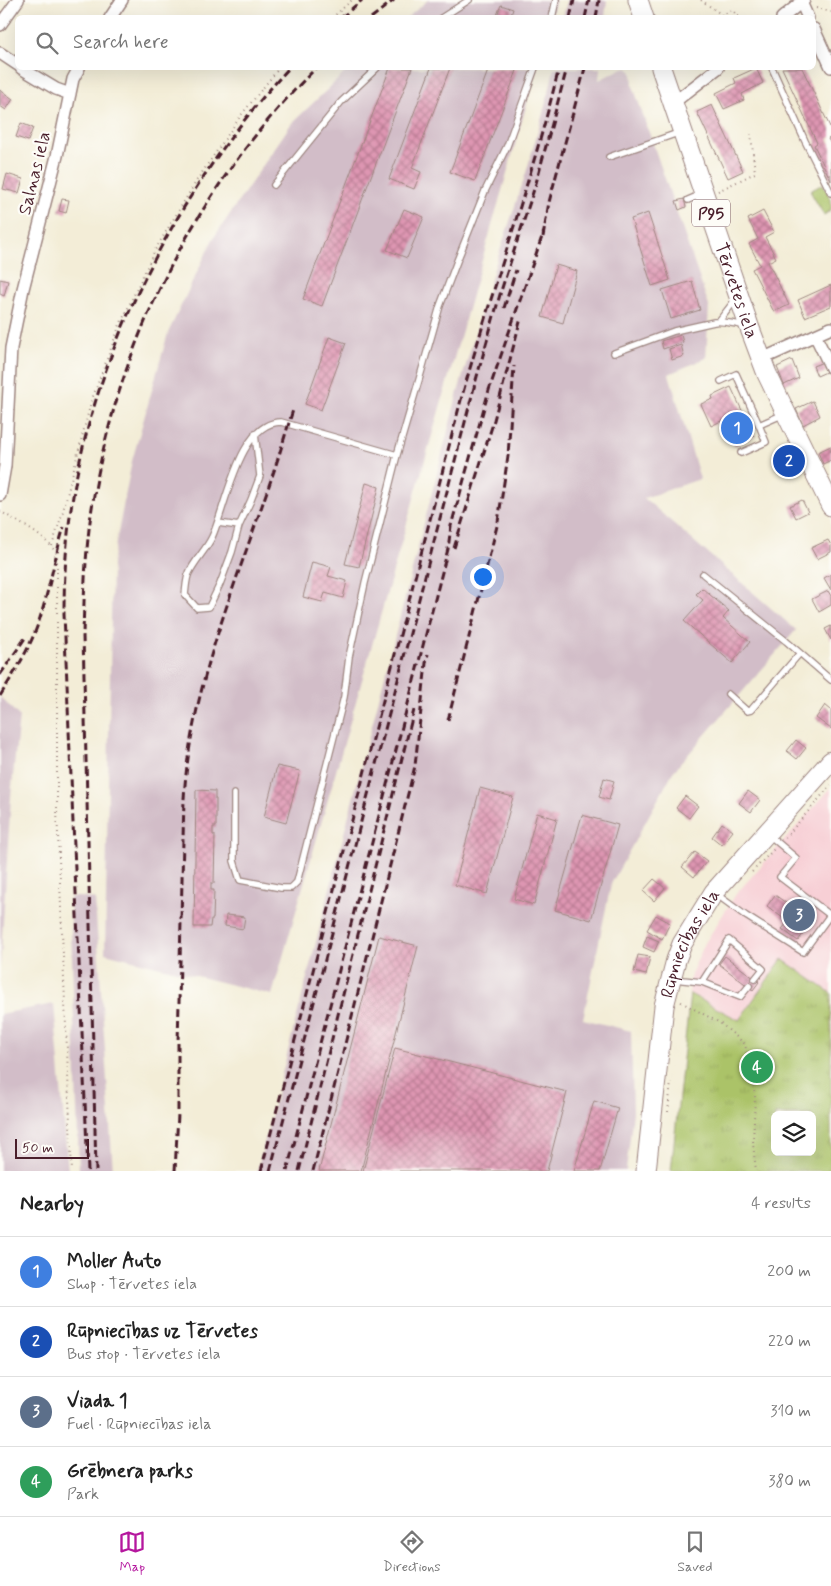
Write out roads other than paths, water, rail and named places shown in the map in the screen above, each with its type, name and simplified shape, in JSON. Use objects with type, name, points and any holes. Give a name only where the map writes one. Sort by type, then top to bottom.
[{"type":"main road","points":[[638,0],[643,15]]},
{"type":"main road","name":"Tērvetes iela","points":[[662,70],[749,326],[786,414],[831,506]]},
{"type":"main road","name":"Rūpniecības iela","points":[[646,1171],[664,1006],[682,944],[714,892],[831,761]]},
{"type":"street","points":[[0,25],[18,0]]},
{"type":"street","points":[[112,15],[122,0]]},
{"type":"street","points":[[786,15],[803,1],[807,15]]},
{"type":"street","points":[[816,33],[831,67]]},
{"type":"street","points":[[0,53],[15,63]]},
{"type":"street","points":[[24,70],[56,89],[70,94]]},
{"type":"street","name":"Salnas iela","points":[[0,496],[4,466],[11,348],[18,312],[57,156],[73,79],[78,70]]},
{"type":"street","points":[[673,103],[715,70]]},
{"type":"street","points":[[762,359],[831,328]]},
{"type":"street","points":[[815,336],[831,368]]},
{"type":"lane","points":[[446,15],[470,0]]},
{"type":"lane","points":[[553,15],[556,0]]},
{"type":"lane","points":[[274,185],[341,102],[375,70]]},
{"type":"lane","points":[[234,794],[234,861],[240,880],[290,888],[297,882],[344,697],[349,657],[364,583],[397,455],[444,297],[485,191],[507,146],[534,70]]},
{"type":"lane","points":[[773,70],[831,193]]},
{"type":"lane","points":[[609,157],[683,131]]},
{"type":"lane","points":[[719,321],[739,294]]},
{"type":"lane","points":[[614,353],[674,331],[719,321],[749,326]]},
{"type":"lane","points":[[721,381],[736,374],[766,442],[741,453]]},
{"type":"lane","points":[[759,425],[786,414]]},
{"type":"lane","points":[[255,434],[260,476],[239,526],[220,584],[209,607],[197,608],[185,595],[188,574],[212,539],[232,478],[244,450],[255,434],[274,422],[281,422],[397,455]]},
{"type":"lane","points":[[218,523],[239,526]]},
{"type":"lane","points":[[703,574],[831,680]]},
{"type":"lane","points":[[728,694],[747,710],[751,710],[800,653]]},
{"type":"lane","points":[[714,892],[746,916],[803,952],[830,915],[780,877],[796,858],[767,834]]},
{"type":"lane","points":[[702,982],[729,940],[763,969],[755,979]]},
{"type":"lane","points":[[671,977],[702,982],[740,997],[748,986]]},
{"type":"railway","points":[[344,15],[362,0]]},
{"type":"railway","points":[[375,15],[394,0]]},
{"type":"railway","points":[[571,15],[574,0]]},
{"type":"railway","points":[[586,15],[589,0]]},
{"type":"railway","points":[[596,15],[599,0]]},
{"type":"railway","points":[[88,1171],[64,614],[64,588],[71,509],[82,449],[99,389],[121,330],[148,272],[178,217],[212,164],[249,114],[287,70]]},
{"type":"railway","points":[[96,1171],[83,635],[89,529],[100,464],[116,401],[138,339],[164,279],[195,222],[231,167],[272,116],[314,70]]},
{"type":"railway","points":[[261,1171],[462,396],[525,192],[558,70]]},
{"type":"railway","points":[[270,1171],[476,380],[501,291],[536,183],[566,70]]},
{"type":"railway","points":[[543,237],[549,202],[584,70]]},
{"type":"railway","points":[[287,1171],[448,549],[451,526],[489,390],[544,231]]},
{"type":"railway","points":[[504,308],[516,270]]},
{"type":"railway","points":[[454,548],[494,420],[521,318]]},
{"type":"railway","points":[[448,720],[498,522],[508,456],[514,366]]},
{"type":"railway","points":[[175,1171],[178,1114],[184,799],[188,759],[195,720],[214,644],[293,410]]},
{"type":"railway","points":[[0,696],[26,652],[38,624],[64,527]]},
{"type":"railway","points":[[0,675],[25,638]]},
{"type":"railway","points":[[313,1171],[415,766],[428,654]]},
{"type":"railway","points":[[299,1171],[414,710]]},
{"type":"place","name":"Moller Auto","points":[[737,428]]},
{"type":"place","name":"Rūpniecības uz Tērvetes","points":[[789,461]]},
{"type":"place","name":"Viada 1","points":[[799,915]]},
{"type":"place","name":"Grēbnera parks","points":[[757,1067]]}]
